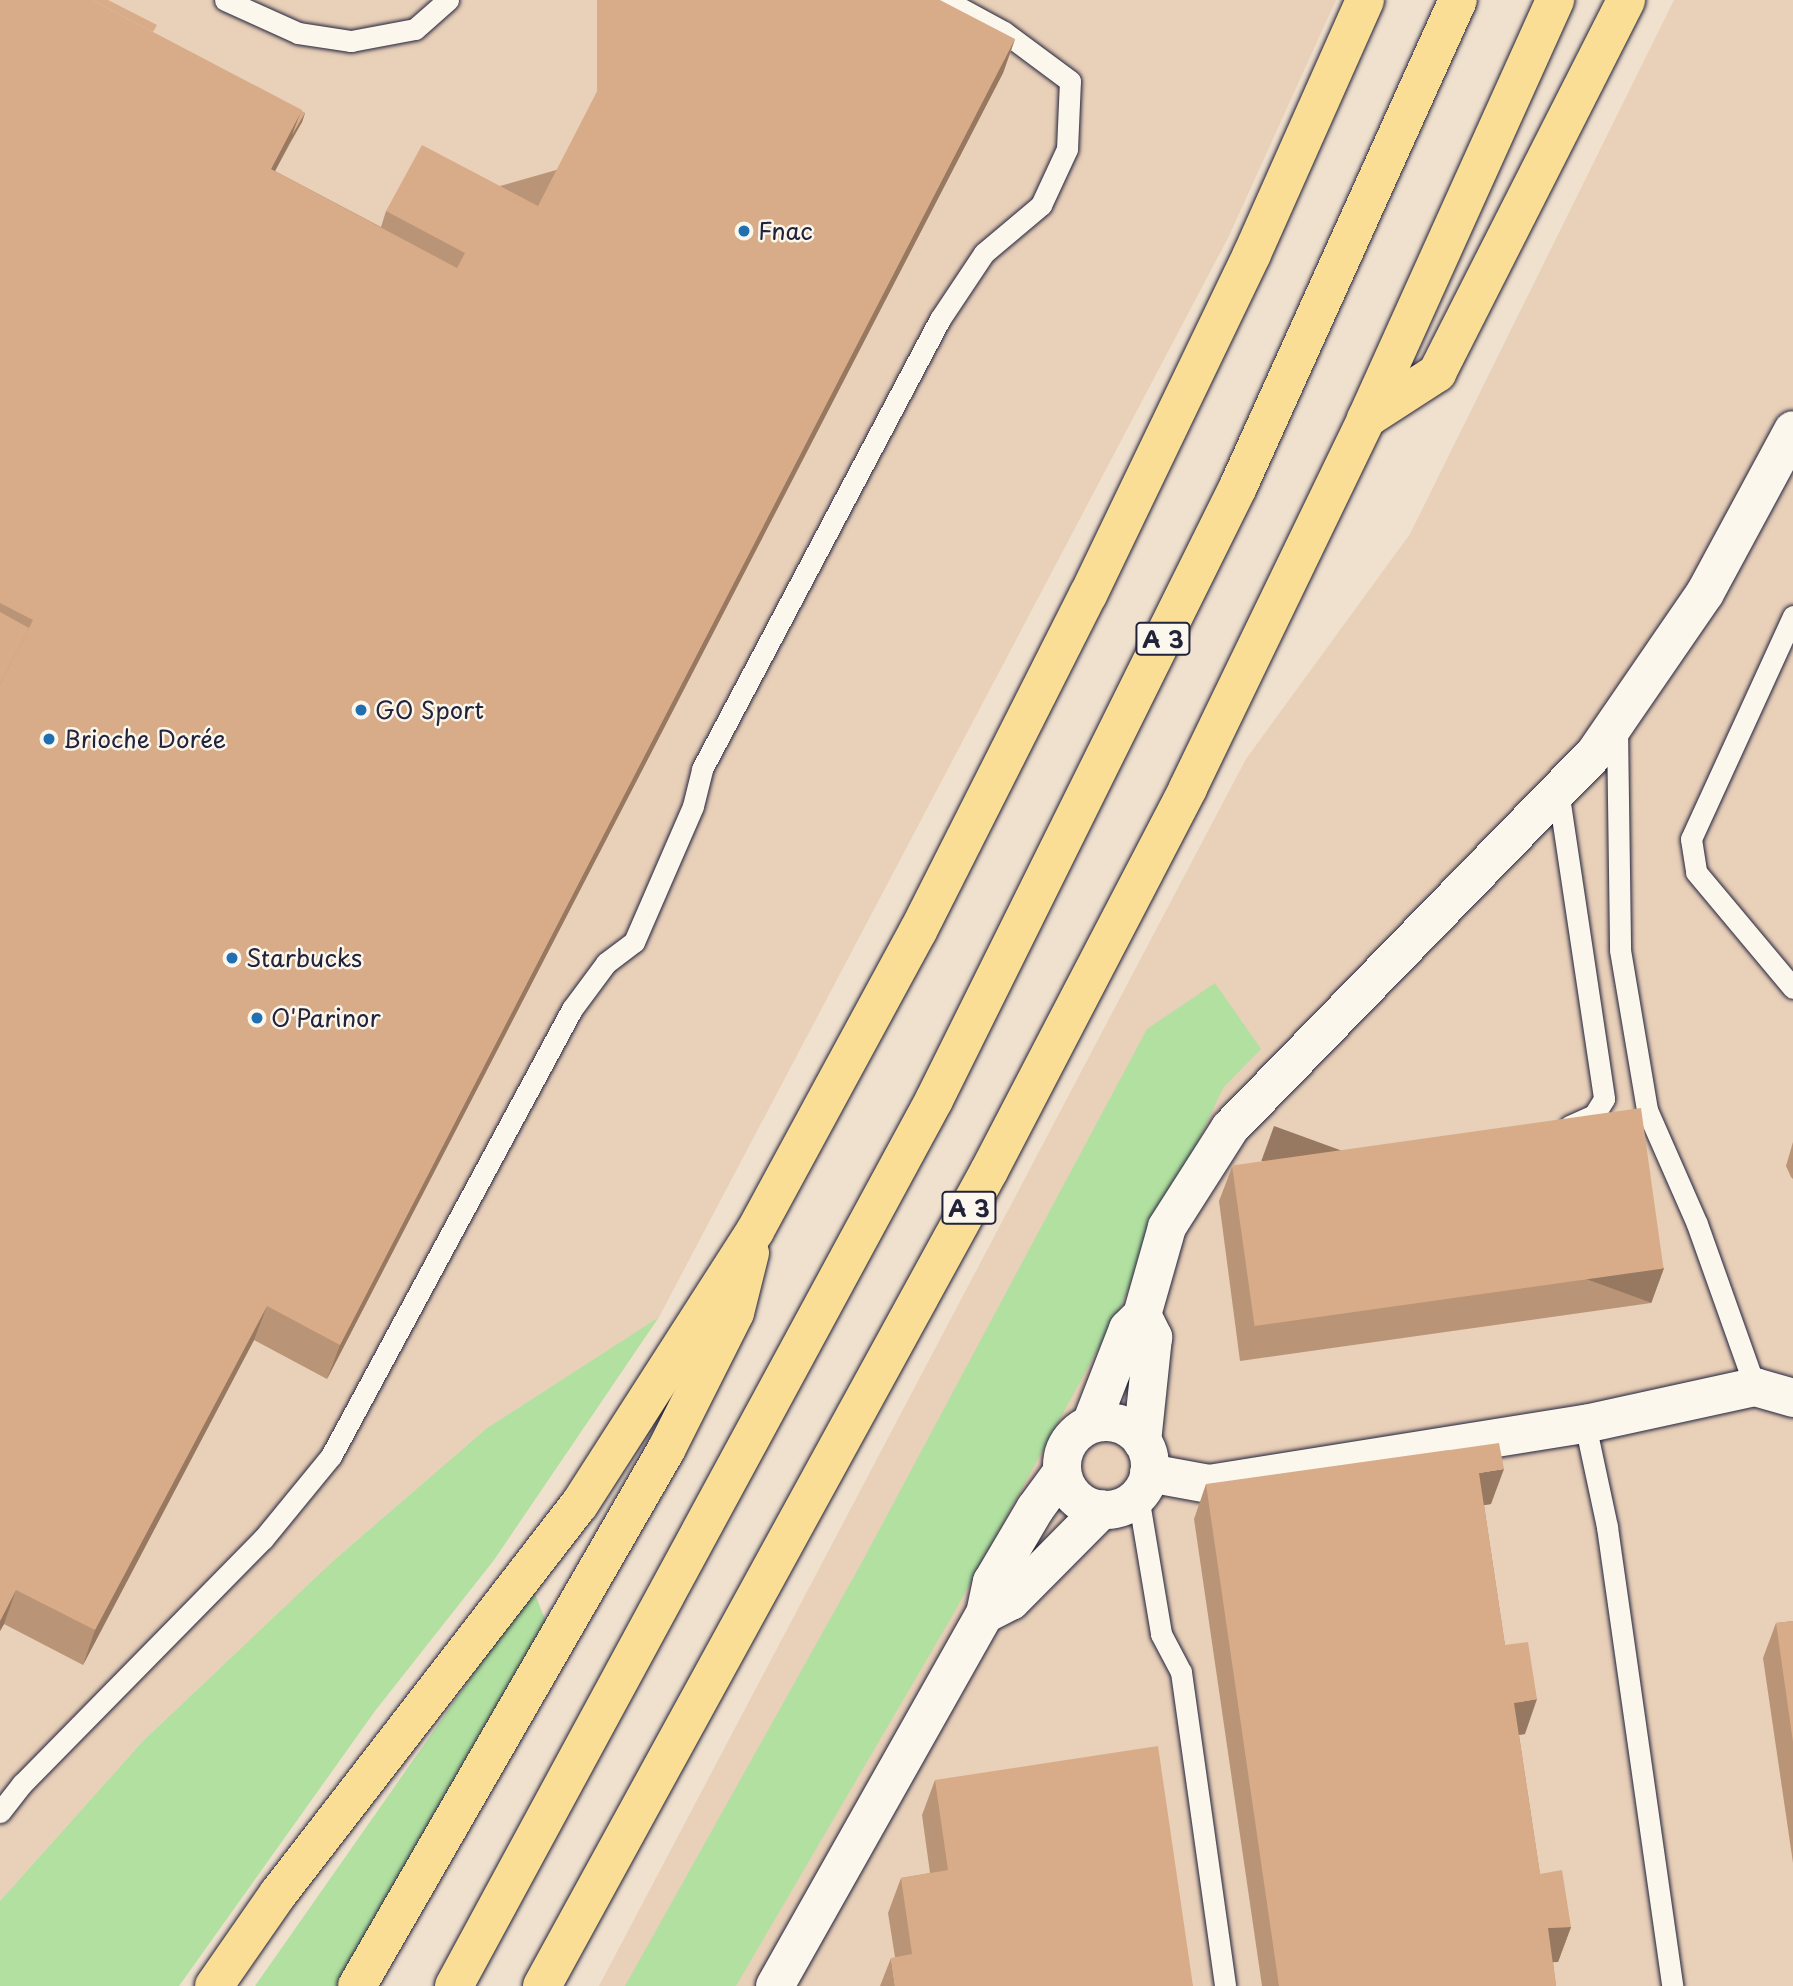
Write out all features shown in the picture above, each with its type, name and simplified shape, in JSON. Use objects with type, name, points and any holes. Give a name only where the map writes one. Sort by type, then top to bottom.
[{"type":"highway","points":[[215,1986],[278,1894],[579,1505],[755,1231],[918,931],[1087,595],[1252,254],[1365,0]]},
{"type":"highway","name":"A 3","points":[[454,1986],[934,1100],[1238,487],[1458,0]]},
{"type":"highway","name":"A 3","points":[[543,1985],[989,1171],[1188,788],[1366,419],[1555,0]]},
{"type":"highway","points":[[1366,419],[1437,373],[1626,0]]},
{"type":"highway","points":[[357,1986],[666,1450],[735,1313],[755,1231]]},
{"type":"street","points":[[775,1986],[985,1614],[992,1582],[1035,1509],[1062,1472],[1068,1443],[1091,1424],[1128,1329],[1142,1315],[1167,1227],[1216,1167],[1230,1128],[1558,790],[1618,722],[1705,593],[1793,430]]},
{"type":"street","points":[[1062,1472],[1076,1498],[1102,1509],[1115,1509],[1143,1470],[1153,1337],[1142,1315]]},
{"type":"street","points":[[1143,1470],[1209,1484],[1585,1424],[1755,1387],[1793,1398]]},
{"type":"street","points":[[1755,1387],[1793,1420]]},
{"type":"street","points":[[1091,1424],[1120,1424],[1143,1470]]},
{"type":"street","points":[[985,1614],[1011,1601],[1102,1509]]},
{"type":"lane","points":[[225,0],[298,33],[351,41],[415,29],[448,0]]},
{"type":"lane","points":[[0,1812],[22,1784],[262,1538],[331,1456],[572,1010],[606,963],[634,942],[693,806],[702,769],[940,319],[984,253],[1041,205],[1067,149],[1070,81],[1004,32],[944,0]]},
{"type":"lane","points":[[1793,616],[1691,839],[1696,872],[1793,988]]},
{"type":"lane","points":[[1618,722],[1620,950],[1647,1110],[1697,1224],[1755,1387]]},
{"type":"lane","points":[[1549,1129],[1576,1125],[1594,1115],[1604,1099],[1558,790]]},
{"type":"lane","points":[[1585,1424],[1607,1527],[1672,1986]]},
{"type":"lane","points":[[1143,1470],[1161,1634],[1181,1672],[1224,1986]]},
{"type":"shaded area","points":[[0,0],[1336,0],[1229,236],[659,1317],[487,1428],[333,1561],[143,1741],[0,1901]]},
{"type":"shaded area","points":[[1674,0],[1793,0],[1793,1986],[599,1986],[1246,759],[1410,534]]},
{"type":"green space","points":[[1215,983],[1261,1049],[1223,1088],[1117,1314],[954,1613],[736,1986],[625,1986],[862,1562],[1147,1029]]},
{"type":"green space","points":[[659,1317],[494,1560],[375,1711],[179,1986],[0,1986],[0,1901],[143,1741],[333,1561],[487,1428]]},
{"type":"green space","points":[[533,1589],[546,1622],[341,1986],[255,1986]]},
{"type":"building","name":"O'Parinor","points":[[0,0],[92,0],[302,110],[271,169],[457,268],[465,253],[386,211],[422,145],[538,206],[644,0],[940,0],[1015,39],[340,1345],[267,1306],[95,1630],[16,1590],[0,1621],[0,685],[33,620],[0,603]]},
{"type":"building","points":[[92,0],[108,0],[157,25],[153,32]]},
{"type":"building","points":[[597,0],[644,0],[644,210],[597,210]]},
{"type":"building","points":[[301,111],[305,113],[292,135]]},
{"type":"building","points":[[0,612],[29,628],[0,685]]},
{"type":"building","points":[[1641,1108],[1664,1268],[1255,1326],[1232,1165]]},
{"type":"building","points":[[1499,1443],[1504,1469],[1479,1473],[1505,1645],[1528,1642],[1537,1699],[1514,1703],[1540,1874],[1562,1870],[1571,1927],[1548,1928],[1556,1986],[1279,1986],[1206,1484]]},
{"type":"building","points":[[1793,1621],[1793,1742],[1776,1623]]},
{"type":"building","points":[[1158,1746],[1193,1986],[895,1986],[891,1958],[912,1954],[901,1878],[948,1870],[935,1780]]},
{"type":"place","name":"Fnac","points":[[744,231]]},
{"type":"place","name":"GO Sport","points":[[361,710]]},
{"type":"place","name":"Brioche Dorée","points":[[49,739]]},
{"type":"place","name":"Starbucks","points":[[232,958]]},
{"type":"place","name":"O'Parinor","points":[[257,1018]]}]
